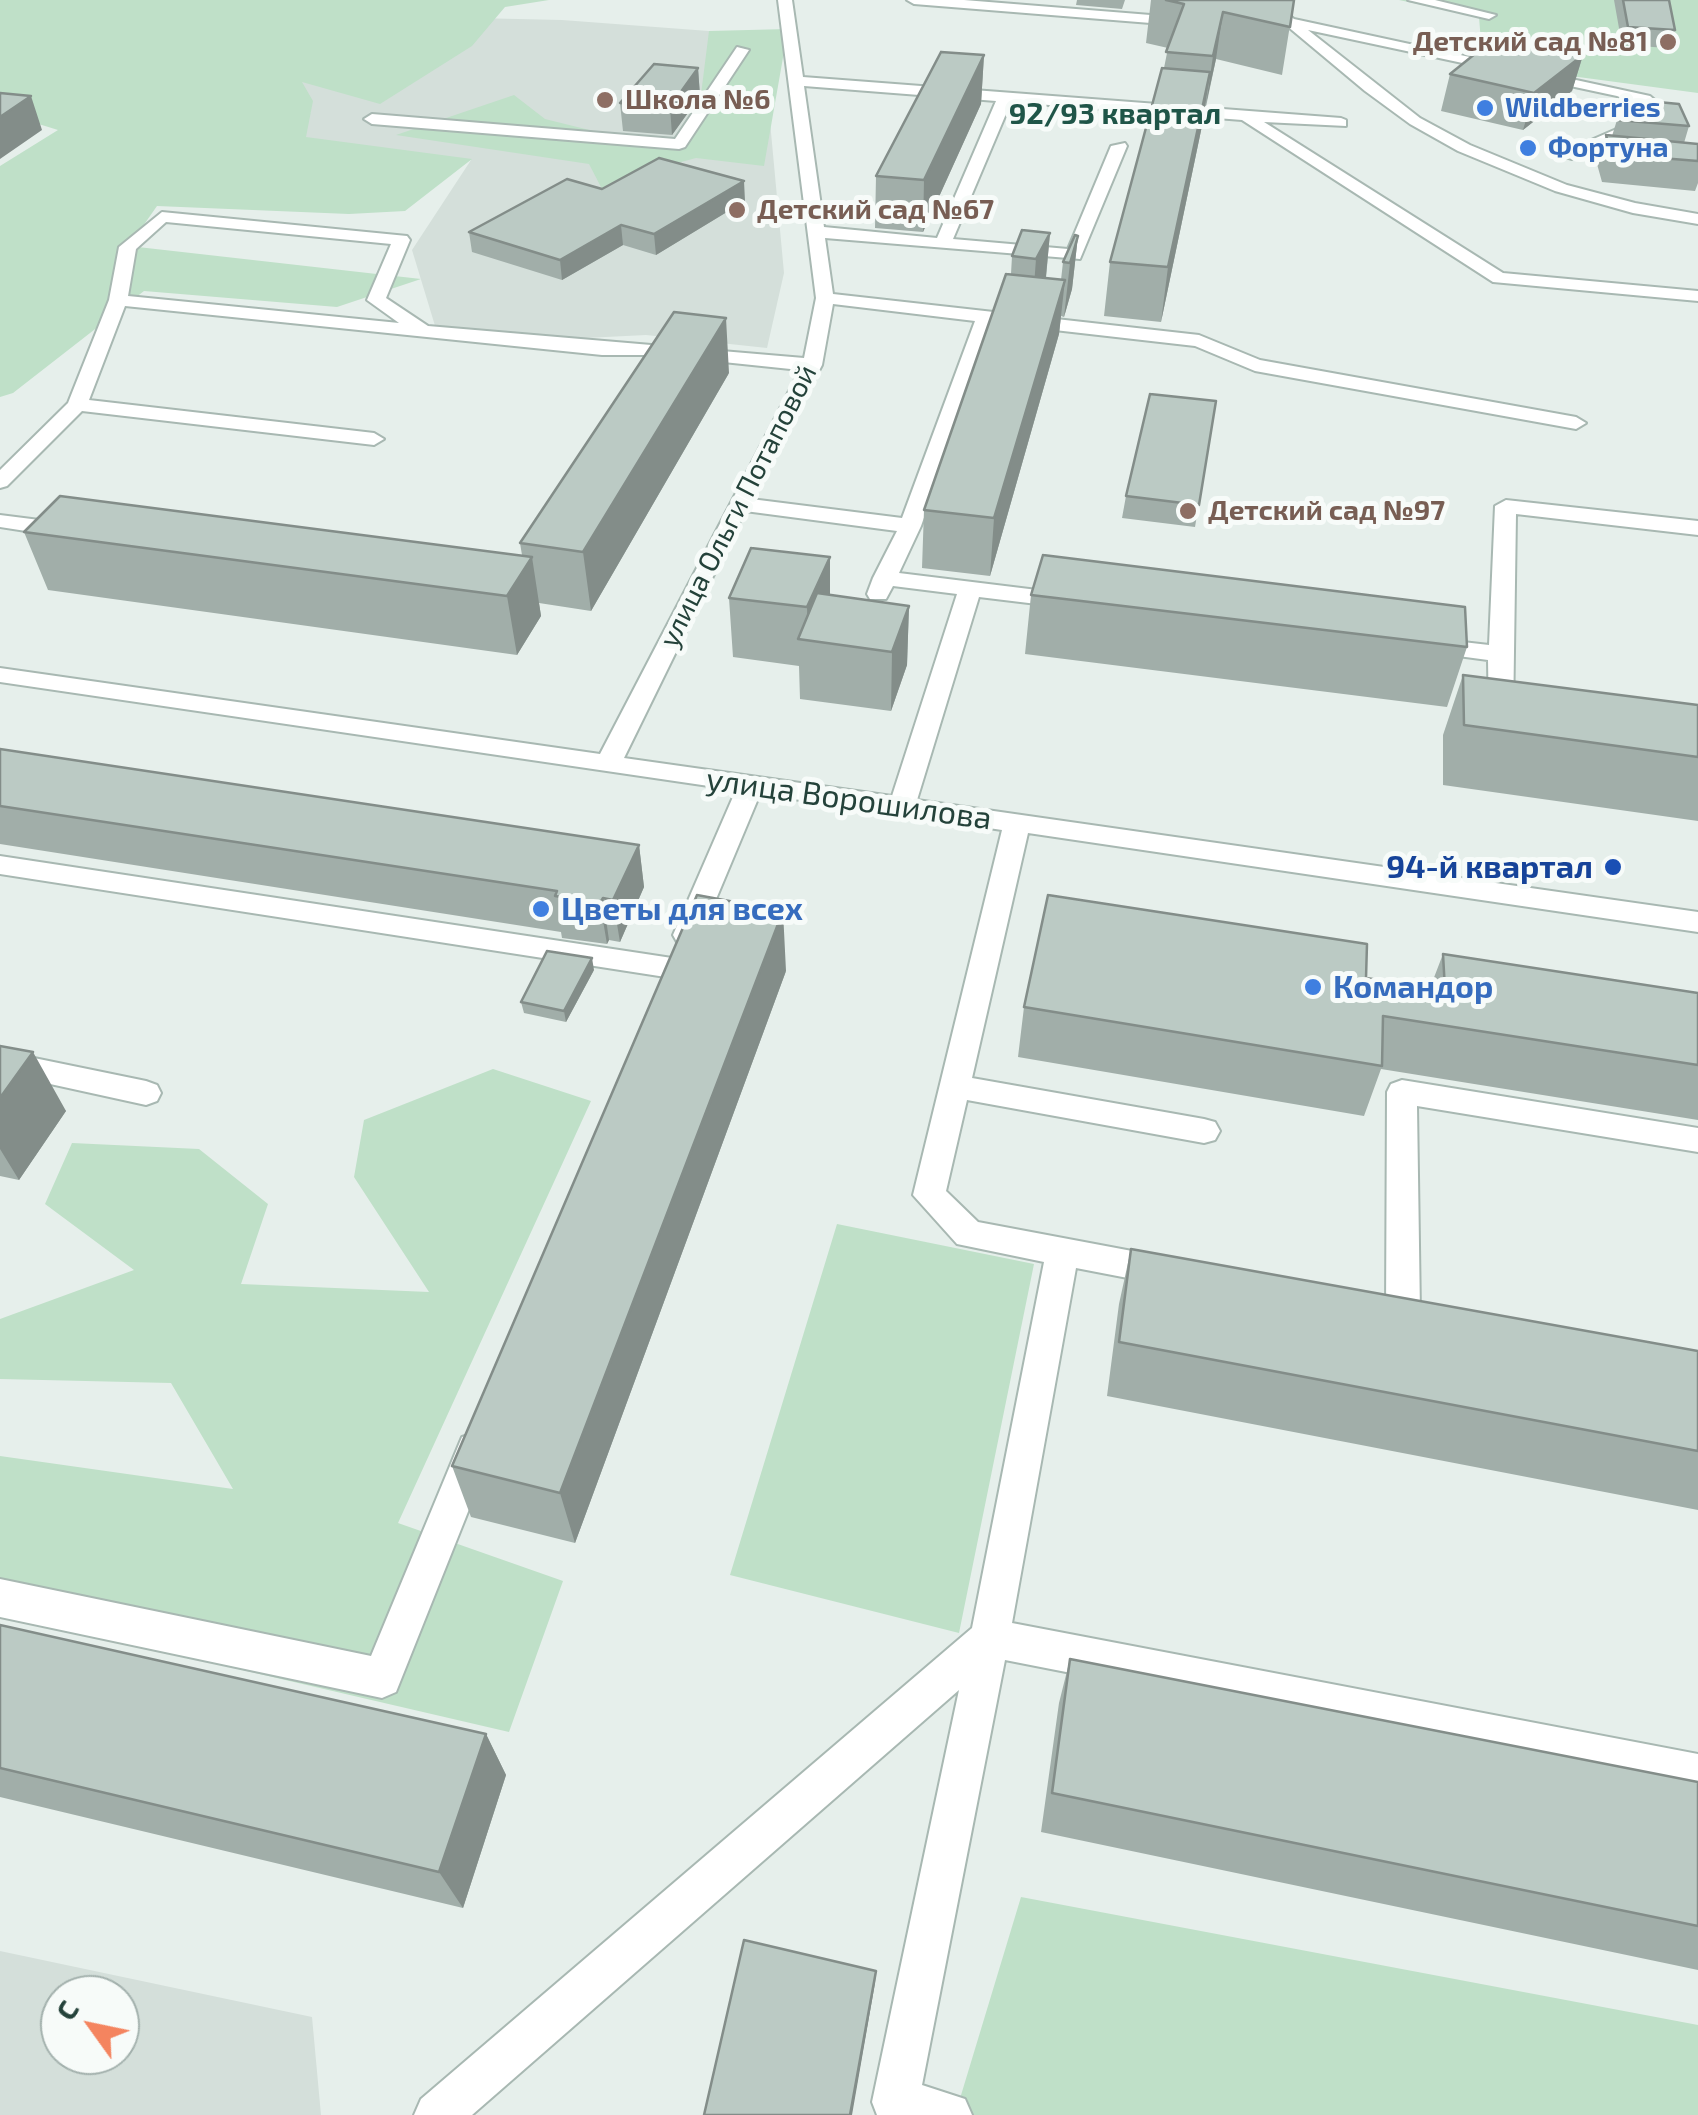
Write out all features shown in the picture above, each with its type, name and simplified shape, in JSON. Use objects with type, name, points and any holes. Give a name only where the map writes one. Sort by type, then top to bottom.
[{"type":"street","name":"улица Ольги Потаповой","points":[[608,764],[812,365],[826,298],[785,0]]},
{"type":"street","points":[[914,0],[1163,20]]},
{"type":"street","points":[[1263,0],[1415,121],[1521,173],[1594,198],[1698,219]]},
{"type":"street","points":[[1414,0],[1489,15]]},
{"type":"street","points":[[1294,23],[1619,92],[1646,99],[1655,106],[1651,120],[1521,173]]},
{"type":"street","points":[[372,119],[680,144],[742,50]]},
{"type":"street","points":[[796,82],[1341,123]]},
{"type":"street","points":[[944,242],[1006,96]]},
{"type":"street","points":[[1246,116],[1499,278],[1698,296]]},
{"type":"street","points":[[818,232],[944,242],[1070,263],[1119,146]]},
{"type":"street","points":[[1572,154],[1608,157]]},
{"type":"street","points":[[0,482],[78,405],[118,300],[128,247],[162,217],[400,240],[376,300],[424,331]]},
{"type":"street","points":[[826,298],[985,318],[1044,315],[1199,341],[1255,365],[1576,423]]},
{"type":"street","points":[[118,300],[602,349],[651,358],[812,365]]},
{"type":"street","points":[[868,620],[910,526],[985,318]]},
{"type":"street","points":[[78,405],[374,440]]},
{"type":"street","points":[[738,504],[910,526]]},
{"type":"street","points":[[1518,722],[1500,720],[1506,506],[1698,528]]},
{"type":"street","points":[[0,522],[99,534]]},
{"type":"street","points":[[884,578],[1088,603]]},
{"type":"street","points":[[902,807],[970,588]]},
{"type":"street","points":[[1402,642],[1500,654]]},
{"type":"street","points":[[0,702],[11,676]]},
{"type":"street","name":"улица Ворошилова","points":[[11,676],[1698,922]]},
{"type":"street","points":[[658,1004],[751,785]]},
{"type":"street","points":[[1018,823],[929,1195],[969,1234],[1194,1276]]},
{"type":"street","points":[[0,865],[672,968]]},
{"type":"street","points":[[0,1062],[146,1093]]},
{"type":"street","points":[[954,1086],[1204,1131]]},
{"type":"street","points":[[1403,1314],[1402,1092],[1698,1140]]},
{"type":"street","points":[[949,2115],[894,2108],[990,1638],[1062,1252]]},
{"type":"street","points":[[1365,1308],[1440,1322]]},
{"type":"street","points":[[0,1598],[382,1678],[486,1423]]},
{"type":"street","points":[[990,1638],[1698,1775]]},
{"type":"street","points":[[437,2115],[990,1638]]},
{"type":"shaded area","points":[[386,16],[562,20],[762,35],[784,273],[767,348],[646,335],[545,340],[436,329],[412,250],[471,160],[275,144],[311,112],[269,106]]},
{"type":"shaded area","points":[[0,1951],[113,1975],[40,1975],[40,2075],[140,2075],[140,1981],[312,2017],[321,2115],[0,2115]]},
{"type":"green space","points":[[0,0],[549,0],[505,7],[472,46],[380,104],[302,82],[313,101],[306,137],[472,159],[405,211],[349,214],[157,206],[129,246],[421,279],[337,307],[144,291],[13,393],[0,397],[0,166],[58,130],[0,112]]},
{"type":"green space","points":[[1399,0],[1698,0],[1698,93],[1541,72],[1494,56],[1481,42],[1479,17]]},
{"type":"green space","points":[[788,29],[764,166],[696,158],[633,175],[625,210],[602,189],[589,164],[396,135],[514,95],[545,119],[658,147],[697,126],[709,31]]},
{"type":"green space","points":[[493,1069],[591,1101],[398,1523],[563,1581],[509,1732],[10,1616],[0,1606],[0,1456],[233,1489],[171,1383],[0,1379],[0,1319],[134,1270],[45,1204],[72,1143],[199,1149],[268,1204],[241,1284],[429,1292],[354,1177],[364,1120]]},
{"type":"green space","points":[[837,1224],[1034,1264],[959,1633],[730,1575]]},
{"type":"green space","points":[[1021,1897],[1698,2025],[1698,2115],[955,2115]]},
{"type":"building","points":[[1166,0],[1294,0],[1290,27],[1223,12],[1213,56],[1166,52],[1184,4]]},
{"type":"building","points":[[1623,0],[1669,0],[1675,30],[1628,27]]},
{"type":"building","points":[[1496,37],[1583,55],[1534,93],[1450,74]]},
{"type":"building","points":[[941,52],[984,55],[924,180],[876,176]]},
{"type":"building","points":[[654,64],[698,68],[670,107],[620,103]]},
{"type":"building","points":[[1162,68],[1210,72],[1168,267],[1110,262]]},
{"type":"building","points":[[0,93],[31,96],[0,117]]},
{"type":"building","points":[[1658,102],[1679,104],[1689,126],[1617,120]]},
{"type":"building","points":[[1606,135],[1698,144],[1698,161],[1611,154]]},
{"type":"building","points":[[659,158],[744,181],[654,234],[621,225],[560,260],[469,232],[567,179],[602,189]]},
{"type":"building","points":[[1022,230],[1050,233],[1036,259],[1012,256]]},
{"type":"building","points":[[1075,235],[1078,236],[1070,263],[1063,262]]},
{"type":"building","points":[[1006,274],[1065,280],[994,518],[924,510]]},
{"type":"building","points":[[674,312],[726,318],[583,552],[520,543]]},
{"type":"building","points":[[1150,394],[1216,401],[1199,505],[1126,496]]},
{"type":"building","points":[[60,496],[532,557],[507,596],[24,532]]},
{"type":"building","points":[[751,548],[830,557],[807,607],[729,598]]},
{"type":"building","points":[[1043,555],[1465,607],[1467,647],[1031,595]]},
{"type":"building","points":[[817,593],[909,606],[892,652],[798,639]]},
{"type":"building","points":[[1463,675],[1698,705],[1698,757],[1464,725]]},
{"type":"building","points":[[0,749],[639,845],[613,900],[603,898],[600,903],[555,896],[557,891],[0,806]]},
{"type":"building","points":[[697,895],[783,911],[560,1493],[452,1466]]},
{"type":"building","points":[[1048,895],[1367,944],[1366,978],[1445,990],[1443,954],[1698,993],[1698,1065],[1383,1016],[1382,1066],[1024,1007]]},
{"type":"building","points":[[547,951],[592,958],[564,1011],[521,1002]]},
{"type":"building","points":[[0,1046],[33,1052],[0,1098]]},
{"type":"building","points":[[1131,1249],[1698,1351],[1698,1451],[1119,1342]]},
{"type":"building","points":[[0,1625],[486,1734],[439,1872],[0,1768]]},
{"type":"building","points":[[1070,1659],[1698,1782],[1698,1926],[1052,1793]]},
{"type":"building","points":[[744,1940],[876,1971],[850,2115],[704,2115]]},
{"type":"place","name":"Детский сад №81","points":[[1668,42]]},
{"type":"place","name":"Школа №6","points":[[605,100]]},
{"type":"place","name":"Wildberries","points":[[1485,108]]},
{"type":"place","name":"Фортуна","points":[[1528,148]]},
{"type":"place","name":"Детский сад №67","points":[[737,210]]},
{"type":"place","name":"Детский сад №97","points":[[1188,511]]},
{"type":"place","name":"94-й квартал","points":[[1613,867]]},
{"type":"place","name":"Цветы для всех","points":[[541,909]]},
{"type":"place","name":"Командор","points":[[1313,987]]},
{"type":"district","name":"92/93 квартал","points":[[1115,114]]}]
